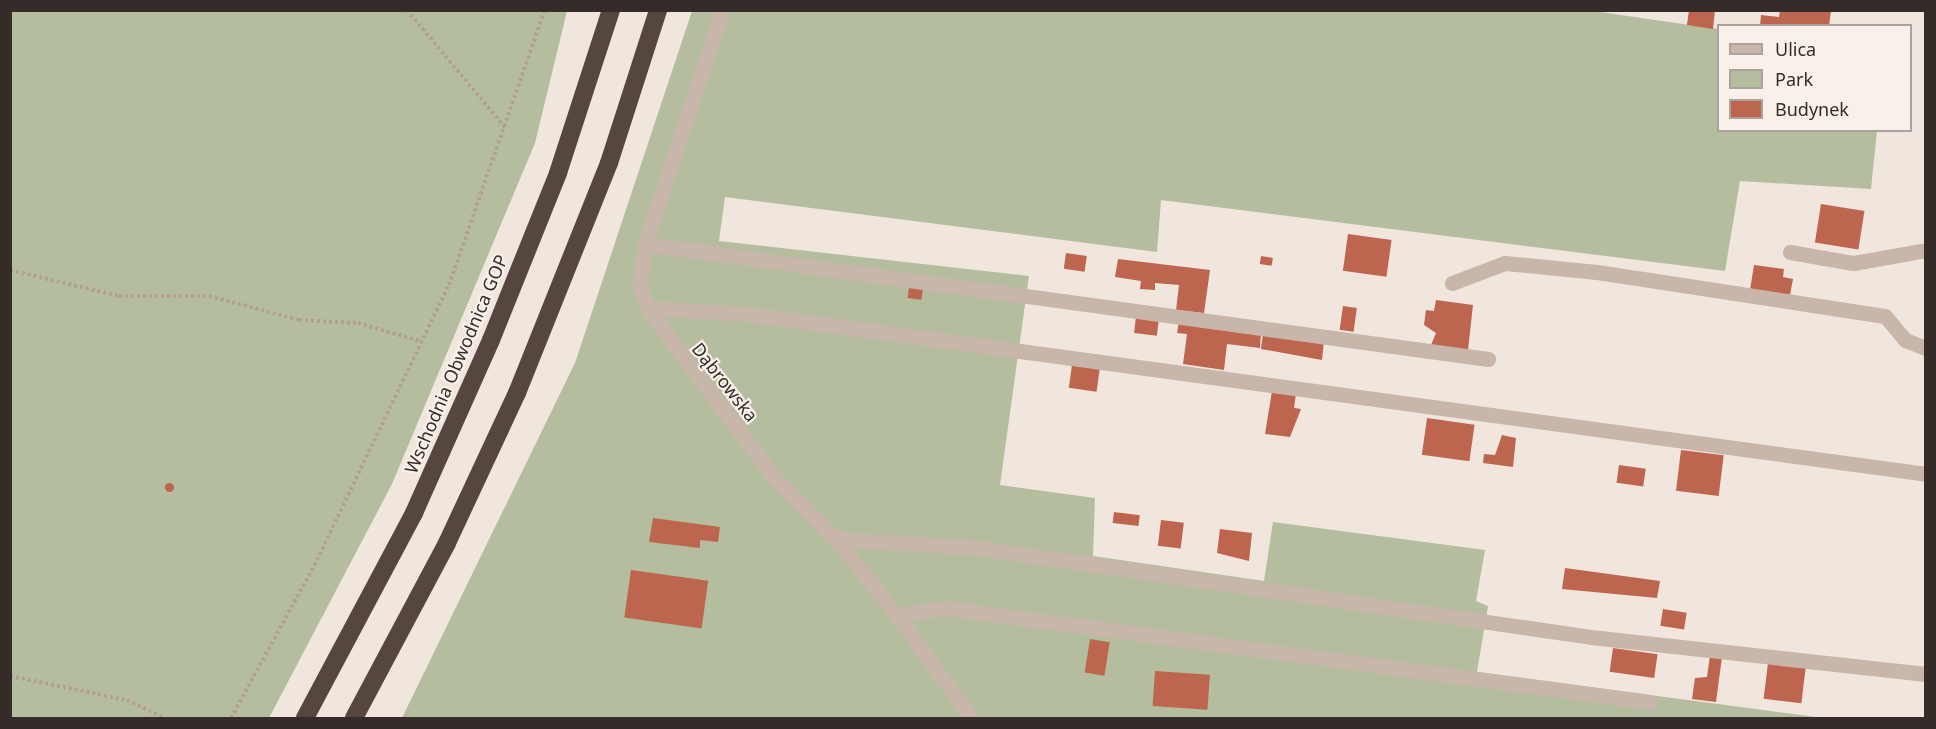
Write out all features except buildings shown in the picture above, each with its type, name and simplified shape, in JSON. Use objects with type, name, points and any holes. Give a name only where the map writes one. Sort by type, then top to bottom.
[{"type":"highway","name":"Wschodnia Obwodnica GOP","points":[[305,718],[414,513],[491,340],[558,174],[611,10]]},
{"type":"highway","points":[[354,718],[447,543],[517,393],[609,163],[658,10]]},
{"type":"lane","name":"Dąbrowska","points":[[722,10],[645,244],[640,286],[647,308],[773,476],[836,538],[897,615],[971,718]]},
{"type":"lane","points":[[645,244],[1488,358]]},
{"type":"lane","points":[[1790,252],[1853,263],[1926,250]]},
{"type":"lane","points":[[1452,283],[1505,264],[1597,272],[1885,316],[1905,340],[1926,348]]},
{"type":"lane","points":[[647,308],[748,314],[1926,474]]},
{"type":"lane","points":[[836,538],[978,548],[1591,637],[1926,674]]},
{"type":"lane","points":[[897,615],[945,608],[1650,702]]},
{"type":"path","points":[[407,10],[506,129]]},
{"type":"path","points":[[231,718],[317,560],[420,341],[449,285],[506,129],[545,10]]},
{"type":"path","points":[[10,270],[119,296],[209,296],[299,320],[358,323],[420,341]]},
{"type":"path","points":[[10,676],[127,700],[164,718]]},
{"type":"green space","points":[[10,11],[567,11],[535,143],[392,484],[269,718],[11,718]]},
{"type":"green space","points":[[692,11],[1593,11],[1717,29],[1717,132],[1877,132],[1871,189],[1740,181],[1725,271],[1161,200],[1157,252],[725,197],[719,241],[1029,276],[1000,485],[1095,498],[1093,556],[1264,581],[1273,522],[1485,550],[1476,601],[1488,606],[1477,672],[1824,718],[402,718],[575,363]]}]
